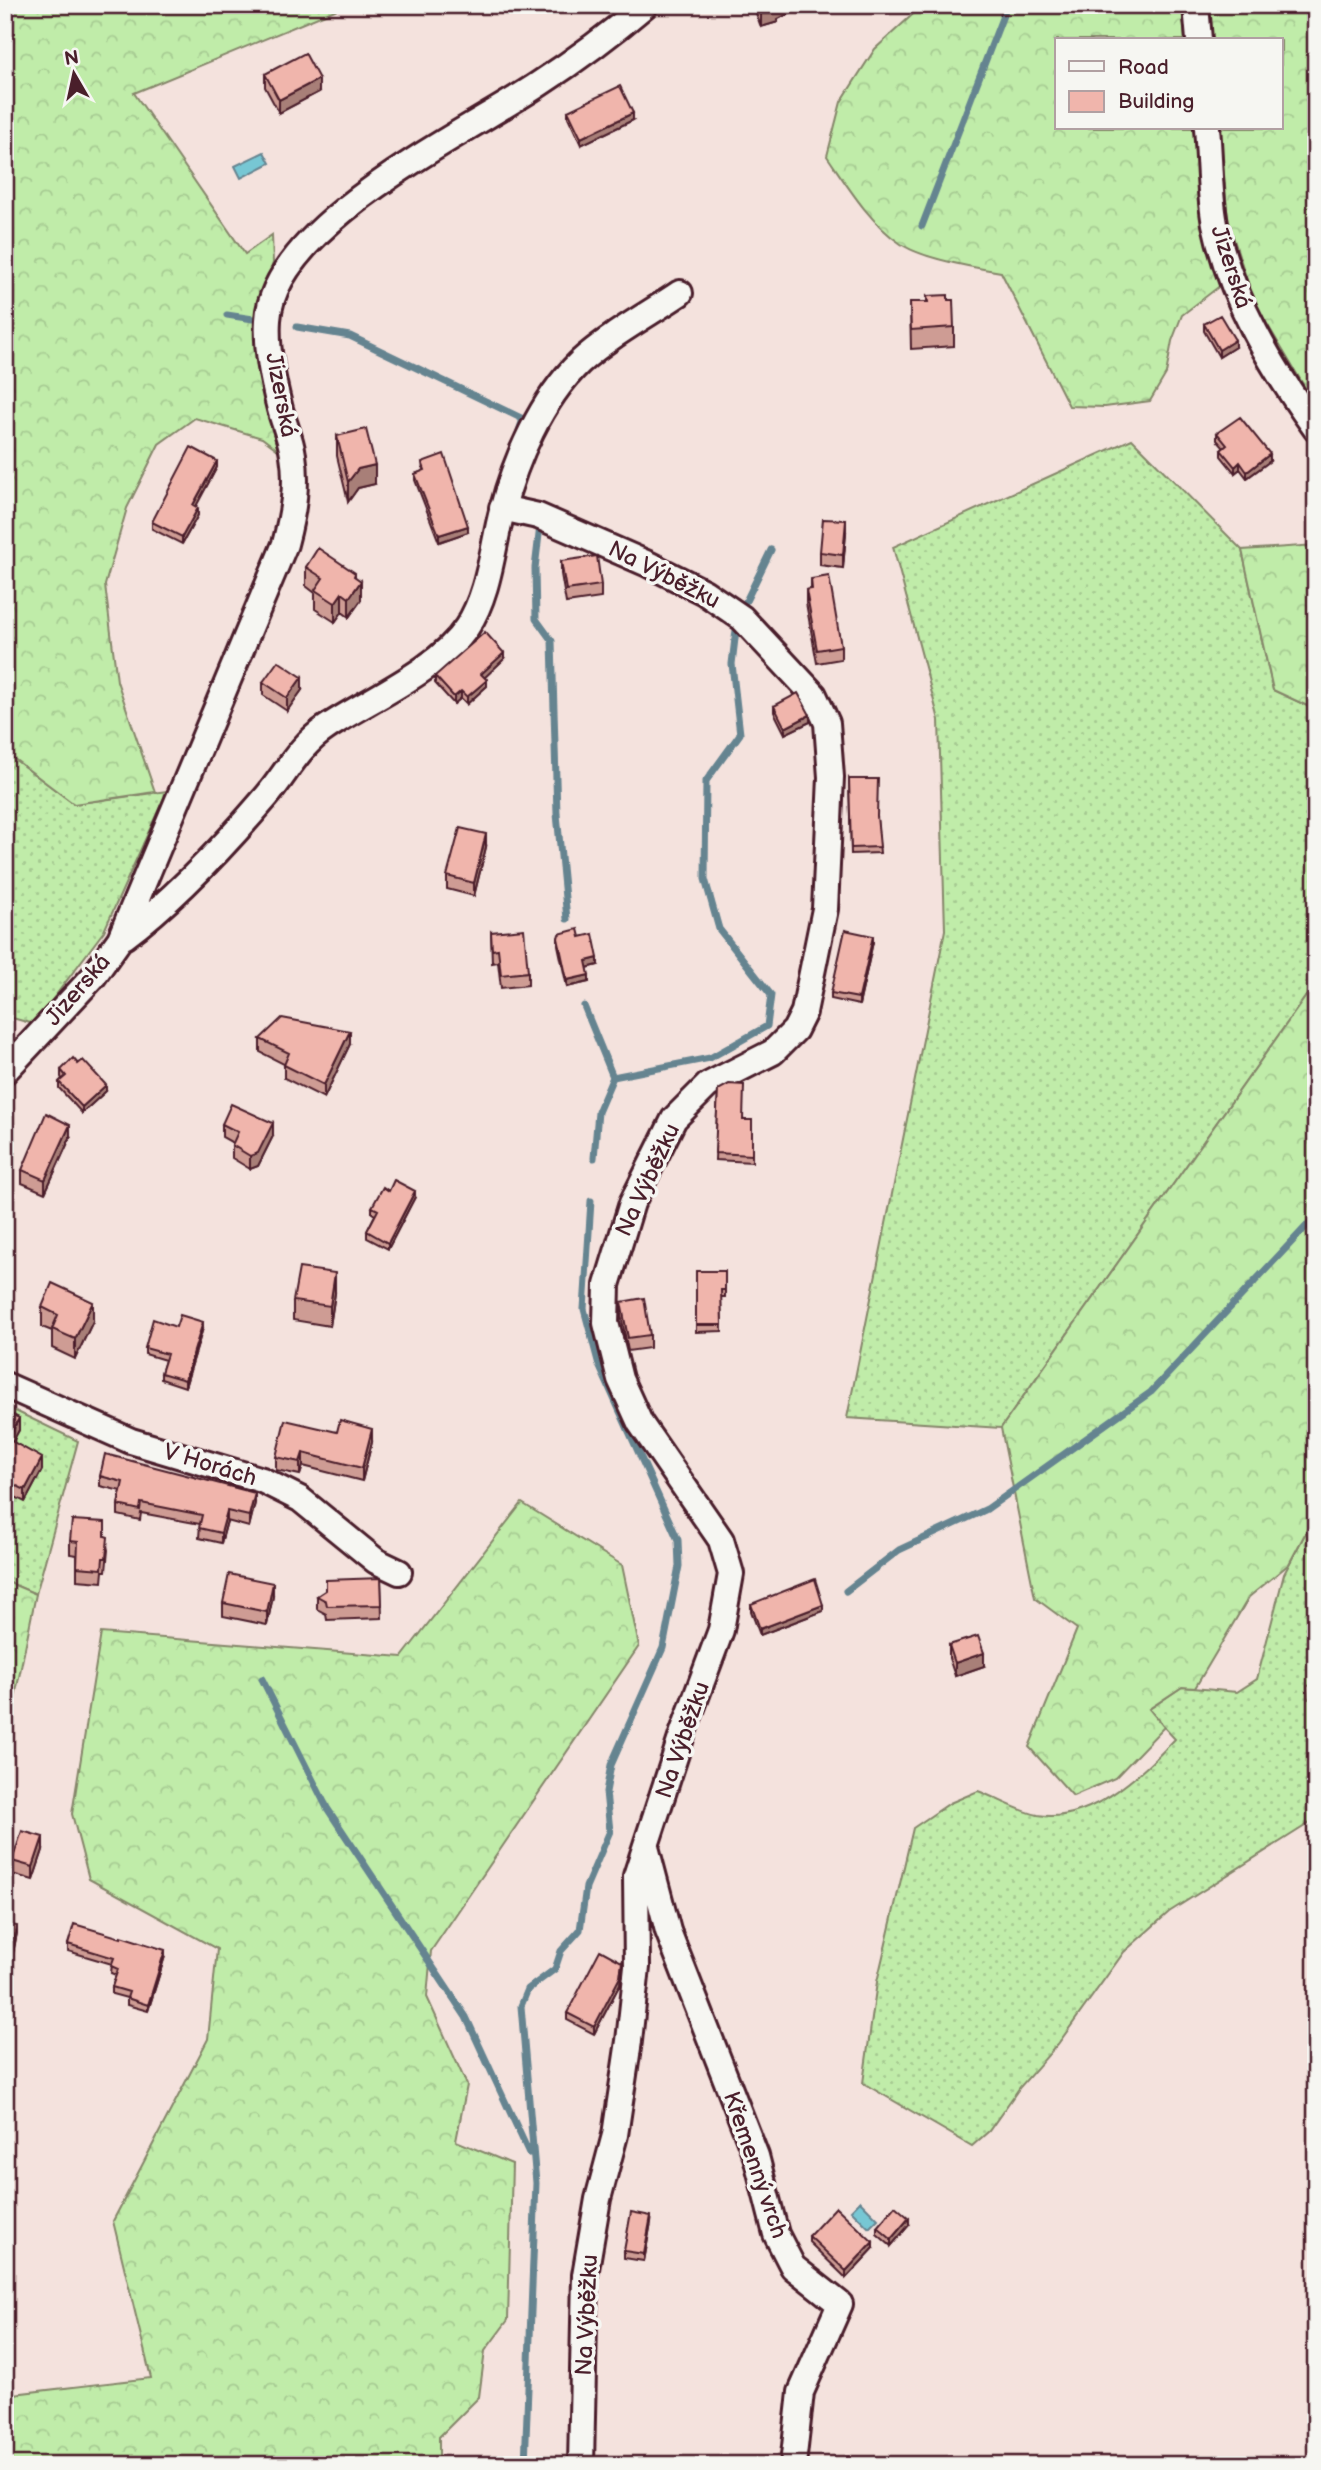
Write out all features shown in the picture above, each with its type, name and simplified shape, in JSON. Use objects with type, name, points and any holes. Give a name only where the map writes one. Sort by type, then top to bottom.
[{"type":"street","name":"Jizerská","points":[[5,1070],[93,977],[120,939],[285,544],[295,504],[293,454],[280,409],[268,318],[285,269],[308,240],[343,210],[422,156],[538,85],[604,39],[645,5]]},
{"type":"street","points":[[1196,5],[1199,38]]},
{"type":"street","name":"Jizerská","points":[[1207,130],[1215,223],[1241,307],[1295,401],[1316,429]]},
{"type":"street","points":[[502,508],[523,451],[554,391],[581,361],[680,293]]},
{"type":"street","name":"Jizerská","points":[[120,939],[155,914],[268,795],[301,747],[420,670],[454,644],[478,608],[502,508]]},
{"type":"street","name":"Na Výběžku","points":[[502,508],[550,521],[648,564],[723,603],[789,665],[814,695],[827,723],[831,778],[825,909],[804,1012],[795,1030],[773,1052],[708,1085],[674,1119],[632,1203],[607,1284],[606,1323],[620,1379],[640,1423],[721,1540],[731,1574],[722,1630],[683,1732],[636,1876],[637,1967],[627,2054],[615,2135],[598,2199],[585,2275],[581,2465]]},
{"type":"street","name":"V Horách","points":[[5,1385],[131,1441],[262,1480],[300,1499],[376,1561],[399,1572]]},
{"type":"street","name":"Křemenný vrch","points":[[646,1847],[668,1931],[756,2156],[776,2234],[793,2267],[840,2304],[801,2392],[793,2465]]},
{"type":"green space","points":[[5,5],[347,5],[134,93],[245,254],[272,235],[273,263],[254,317],[267,411],[278,450],[262,438],[195,418],[159,444],[127,508],[105,585],[117,681],[155,792],[74,804],[5,752]]},
{"type":"green space","points":[[923,5],[1182,5],[1185,38],[1055,38],[1055,130],[1193,130],[1202,226],[1221,285],[1182,315],[1172,341],[1166,374],[1150,401],[1105,407],[1069,406],[1001,272],[935,258],[910,249],[879,226],[851,192],[827,156],[841,102],[875,49]]},
{"type":"green space","points":[[1209,5],[1316,5],[1316,406],[1254,302],[1228,221],[1220,130],[1282,130],[1282,38],[1212,38]]},
{"type":"green space","points":[[1132,439],[1242,550],[1273,690],[1316,710],[1316,982],[1001,1428],[847,1418],[945,930],[939,720],[893,547]]},
{"type":"green space","points":[[1316,545],[1316,710],[1273,690],[1242,550]]},
{"type":"green space","points":[[5,752],[74,804],[167,791],[104,931],[34,1024],[5,1016]]},
{"type":"green space","points":[[1316,982],[1316,1513],[1289,1564],[1249,1597],[1195,1688],[1182,1687],[1149,1709],[1164,1727],[1115,1778],[1073,1796],[1029,1747],[1077,1629],[1035,1598],[1001,1428]]},
{"type":"green space","points":[[5,1406],[78,1441],[36,1594],[5,1581]]},
{"type":"green space","points":[[522,1503],[622,1565],[639,1646],[431,1951],[427,1997],[467,2085],[456,2141],[512,2164],[508,2320],[485,2351],[479,2397],[439,2437],[439,2465],[5,2465],[5,2395],[151,2378],[113,2221],[208,2039],[217,1949],[89,1879],[72,1814],[101,1633],[402,1657]]},
{"type":"green space","points":[[1316,1513],[1316,1684],[1307,1686],[1308,1699],[1316,1698],[1316,1819],[1169,1912],[1124,1952],[1058,2044],[1020,2087],[989,2131],[972,2146],[863,2083],[877,1982],[913,1828],[950,1803],[978,1791],[1030,1813],[1058,1816],[1096,1804],[1131,1780],[1175,1739],[1148,1710],[1182,1687],[1237,1692],[1257,1679],[1284,1574]]},
{"type":"green space","points":[[5,1581],[36,1594],[5,1746]]},
{"type":"water","points":[[264,152],[270,163],[241,178],[235,166]]},
{"type":"water","points":[[860,2201],[878,2219],[869,2228],[851,2210]]},
{"type":"building","points":[[759,5],[778,5],[778,6],[761,12]]},
{"type":"building","points":[[305,53],[319,79],[279,100],[265,74]]},
{"type":"building","points":[[620,86],[633,113],[581,138],[568,111]]},
{"type":"building","points":[[948,295],[948,300],[953,300],[954,327],[911,330],[910,302],[928,302],[927,296]]},
{"type":"building","points":[[1220,315],[1235,340],[1219,350],[1204,324]]},
{"type":"building","points":[[1240,417],[1270,454],[1247,472],[1240,462],[1235,467],[1221,450],[1227,445],[1217,433]]},
{"type":"building","points":[[366,429],[375,465],[358,469],[348,482],[337,436]]},
{"type":"building","points":[[191,447],[217,461],[193,505],[198,508],[182,537],[152,522]]},
{"type":"building","points":[[444,454],[468,526],[439,535],[415,474],[425,470],[422,462]]},
{"type":"building","points":[[823,519],[846,520],[843,555],[820,552]]},
{"type":"building","points":[[318,548],[355,573],[354,576],[361,581],[349,598],[342,593],[335,603],[315,590],[323,578],[306,567]]},
{"type":"building","points":[[597,556],[601,585],[566,590],[561,561]]},
{"type":"building","points":[[829,576],[841,646],[817,650],[806,590],[812,589],[811,579]]},
{"type":"building","points":[[485,632],[504,653],[481,674],[487,680],[467,697],[461,691],[454,697],[435,676]]},
{"type":"building","points":[[278,661],[302,677],[287,698],[263,682]]},
{"type":"building","points":[[798,693],[810,715],[785,728],[774,706]]},
{"type":"building","points":[[849,779],[878,779],[880,847],[851,848]]},
{"type":"building","points":[[460,828],[486,834],[474,883],[447,876]]},
{"type":"building","points":[[524,929],[528,972],[501,975],[498,949],[492,950],[491,932]]},
{"type":"building","points":[[578,929],[580,937],[593,934],[598,958],[586,961],[589,975],[567,980],[558,938],[559,934]]},
{"type":"building","points":[[845,930],[873,936],[859,998],[831,993]]},
{"type":"building","points":[[282,1018],[350,1031],[324,1085],[284,1065],[289,1053],[260,1039]]},
{"type":"building","points":[[73,1058],[78,1064],[83,1060],[106,1085],[82,1107],[59,1082],[66,1076],[61,1070]]},
{"type":"building","points":[[729,1084],[744,1085],[743,1120],[752,1120],[752,1155],[715,1153],[718,1090]]},
{"type":"building","points":[[231,1104],[273,1123],[258,1153],[250,1156],[232,1145],[238,1132],[222,1124]]},
{"type":"building","points":[[46,1113],[70,1125],[45,1180],[22,1170]]},
{"type":"building","points":[[394,1180],[415,1191],[388,1243],[367,1231],[378,1210],[372,1207],[383,1187],[389,1191]]},
{"type":"building","points":[[299,1268],[335,1273],[330,1306],[293,1301]]},
{"type":"building","points":[[696,1271],[725,1271],[725,1290],[721,1290],[722,1325],[696,1325]]},
{"type":"building","points":[[52,1283],[93,1302],[75,1339],[52,1329],[58,1315],[42,1307]]},
{"type":"building","points":[[644,1298],[650,1335],[628,1338],[621,1302]]},
{"type":"building","points":[[180,1315],[203,1322],[185,1380],[161,1373],[167,1354],[145,1348],[153,1319],[176,1327]]},
{"type":"building","points":[[5,1411],[19,1418],[8,1439],[42,1458],[25,1490],[7,1481],[10,1476],[5,1473]]},
{"type":"building","points":[[285,1420],[337,1432],[340,1420],[372,1429],[362,1468],[303,1453],[300,1462],[276,1457]]},
{"type":"building","points":[[105,1454],[255,1493],[249,1516],[227,1511],[221,1533],[199,1528],[202,1515],[141,1503],[140,1510],[118,1505],[123,1482],[100,1476]]},
{"type":"building","points":[[72,1520],[105,1522],[105,1536],[108,1537],[102,1569],[77,1567],[78,1542],[70,1541]]},
{"type":"building","points":[[229,1574],[273,1583],[267,1612],[223,1603]]},
{"type":"building","points":[[381,1578],[382,1605],[327,1606],[326,1601],[317,1596],[326,1590],[326,1580]]},
{"type":"building","points":[[815,1579],[823,1605],[760,1629],[751,1604]]},
{"type":"building","points":[[978,1636],[984,1653],[955,1663],[949,1645]]},
{"type":"building","points":[[22,1831],[43,1837],[33,1867],[12,1861]]},
{"type":"building","points":[[5,1924],[17,1926],[10,1961],[5,1960]]},
{"type":"building","points":[[74,1924],[165,1950],[148,2005],[127,1998],[129,1992],[112,1987],[118,1969],[111,1966],[114,1958],[68,1944]]},
{"type":"building","points":[[600,1950],[622,1962],[620,1977],[594,2027],[567,2013]]},
{"type":"building","points":[[895,2206],[909,2218],[891,2239],[877,2227]]},
{"type":"building","points":[[836,2207],[873,2242],[846,2271],[809,2236]]},
{"type":"building","points":[[631,2212],[651,2216],[644,2254],[624,2251]]},
{"type":"waterway","points":[[922,226],[1007,5]]},
{"type":"waterway","points":[[227,315],[253,319]]},
{"type":"waterway","points":[[297,327],[350,336],[523,419],[518,434]]},
{"type":"waterway","points":[[540,526],[535,568],[536,619],[552,641],[557,814],[567,919]]},
{"type":"waterway","points":[[746,601],[771,550]]},
{"type":"waterway","points":[[594,1158],[598,1112],[613,1077],[710,1058],[767,1026],[771,995],[719,929],[705,879],[706,781],[740,734],[732,664],[736,630]]},
{"type":"waterway","points":[[584,1006],[613,1077]]},
{"type":"waterway","points":[[525,2465],[536,2183],[521,2006],[528,1989],[555,1969],[561,1951],[580,1930],[586,1887],[610,1831],[606,1792],[611,1765],[663,1648],[679,1566],[678,1540],[599,1365],[584,1309],[591,1201]]},
{"type":"waterway","points":[[846,1591],[899,1550],[987,1509],[1151,1392],[1316,1216]]},
{"type":"waterway","points":[[262,1679],[327,1808],[466,2017],[529,2153]]}]
